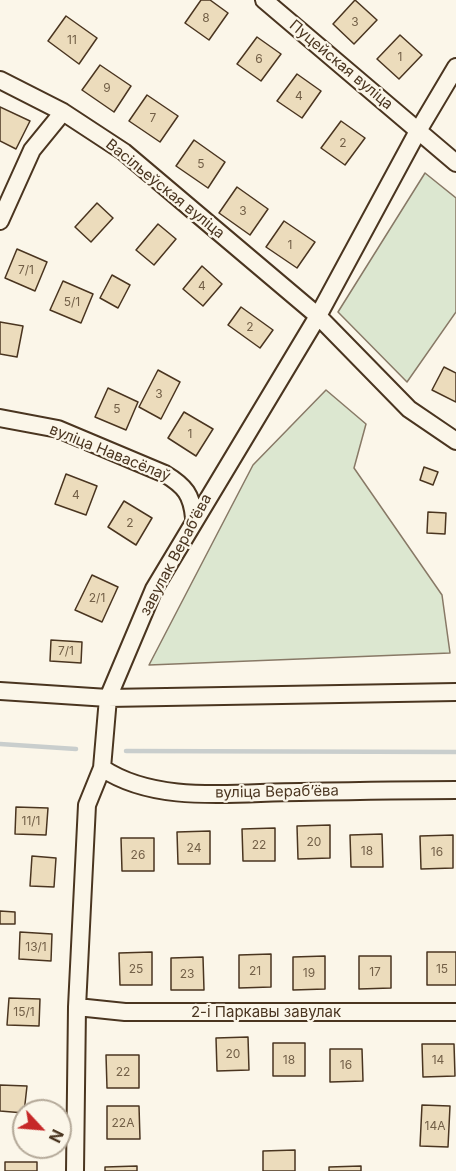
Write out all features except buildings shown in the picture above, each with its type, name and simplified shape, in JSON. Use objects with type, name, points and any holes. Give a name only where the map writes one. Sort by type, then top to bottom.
[{"type":"street","name":"Пуцейская вуліца","points":[[264,0],[456,163]]},
{"type":"street","name":"завулак Верабʼёва","points":[[75,1171],[77,1007],[87,805],[102,768],[108,698],[154,589],[194,518],[318,316],[418,131],[456,67]]},
{"type":"street","name":"Васільеўская вуліца","points":[[0,80],[63,112],[124,152],[318,316],[409,409],[456,441]]},
{"type":"street","points":[[0,221],[32,150],[63,112]]},
{"type":"street","name":"вуліца Навасёлаў","points":[[0,418],[57,429],[165,474],[181,484],[190,495],[194,518]]},
{"type":"street","points":[[0,691],[108,698],[456,692]]},
{"type":"street","name":"вуліца Верабʼёва","points":[[102,768],[116,777],[133,783],[184,793],[456,790]]},
{"type":"street","name":"2-і Паркавы завулак","points":[[77,1007],[125,1012],[456,1012]]},
{"type":"green space","points":[[425,173],[456,198],[456,312],[407,382],[338,312]]},
{"type":"green space","points":[[326,390],[366,424],[354,468],[442,595],[450,653],[149,665],[253,465]]},
{"type":"waterway","points":[[0,744],[76,749]]},
{"type":"waterway","points":[[126,751],[456,752]]}]
